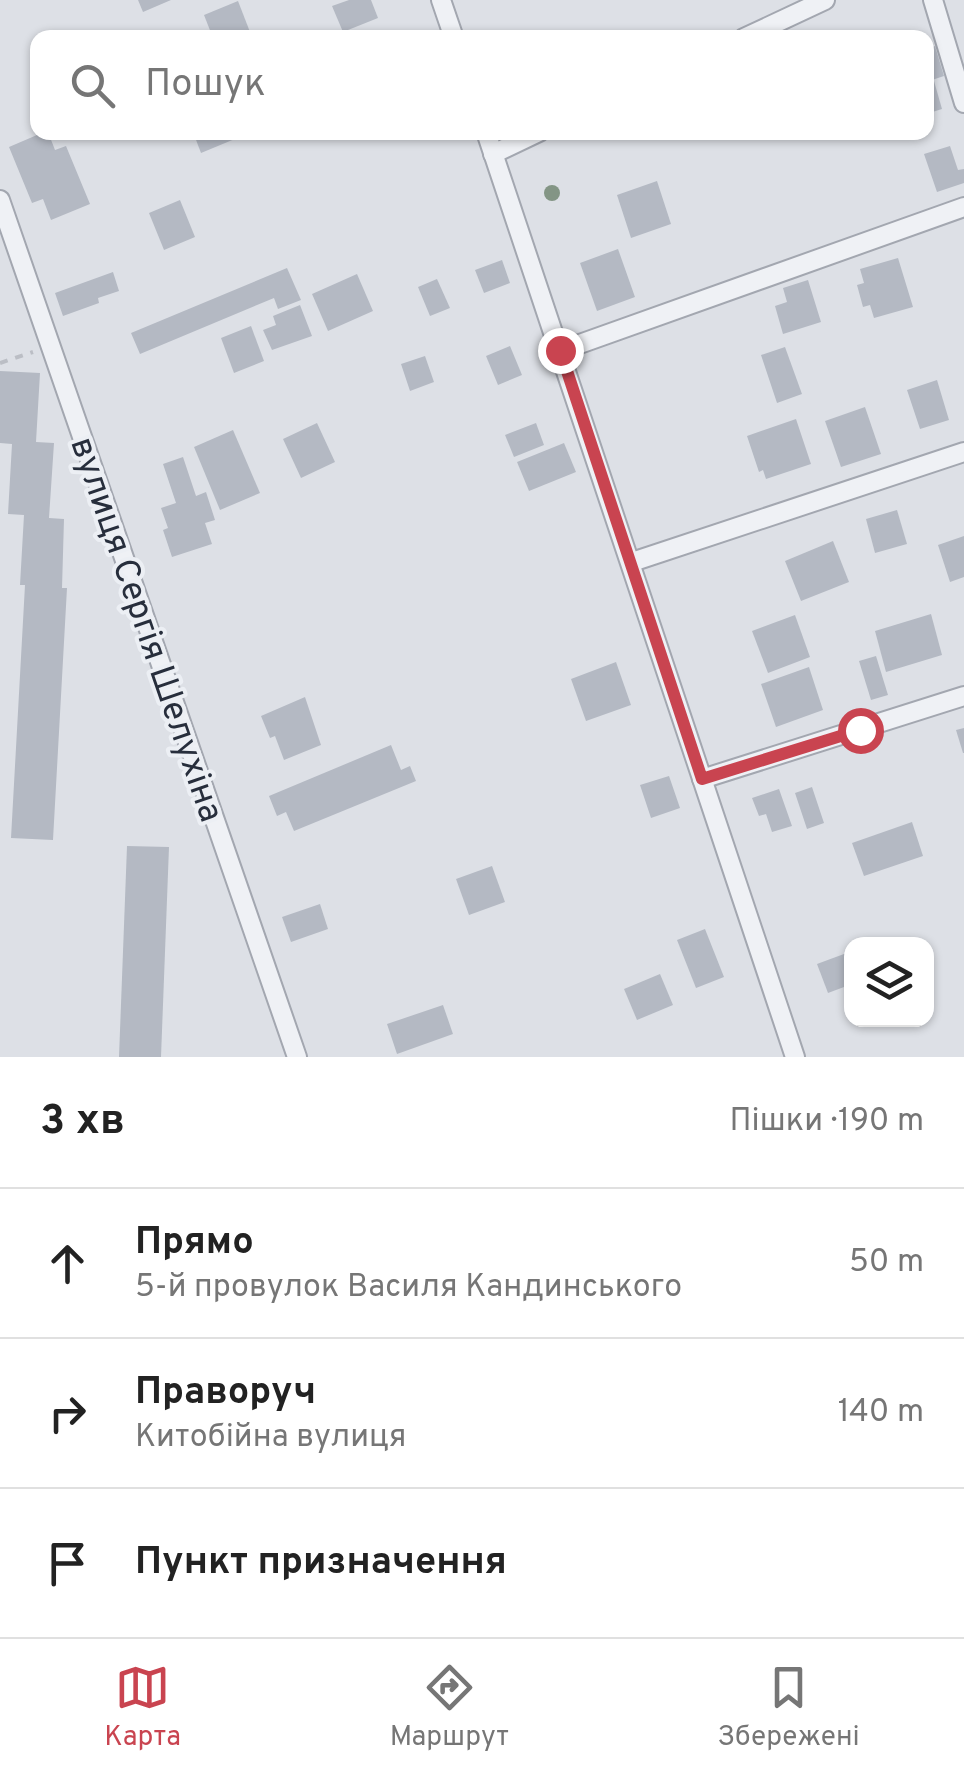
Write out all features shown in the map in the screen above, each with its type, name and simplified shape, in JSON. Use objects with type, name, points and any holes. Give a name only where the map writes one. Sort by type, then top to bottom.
[{"type":"street","points":[[441,0],[451,30]]},
{"type":"street","points":[[761,30],[825,0]]},
{"type":"street","points":[[934,0],[964,104]]},
{"type":"street","points":[[489,140],[796,1057]]},
{"type":"street","points":[[493,154],[522,140]]},
{"type":"street","name":"вулиця Сергія Шелухіна","points":[[0,200],[297,1057]]},
{"type":"street","points":[[560,350],[964,207]]},
{"type":"street","points":[[632,562],[964,452]]},
{"type":"street","points":[[702,779],[964,696]]},
{"type":"path","points":[[0,363],[50,346]]},
{"type":"building","points":[[138,0],[171,0],[143,12]]},
{"type":"building","points":[[349,0],[371,0],[378,18],[342,30],[332,6]]},
{"type":"building","points":[[238,1],[249,30],[210,30],[204,15]]},
{"type":"building","points":[[934,46],[944,76],[934,79]]},
{"type":"building","points":[[934,81],[942,109],[934,112]]},
{"type":"building","points":[[30,138],[51,140],[55,150],[66,146],[90,204],[51,220],[43,199],[32,203],[9,147]]},
{"type":"building","points":[[196,140],[232,140],[201,153]]},
{"type":"building","points":[[950,146],[958,170],[964,169],[964,183],[937,192],[924,154]]},
{"type":"building","points":[[657,181],[671,224],[631,238],[617,195]]},
{"type":"building","points":[[180,200],[195,237],[164,250],[149,213]]},
{"type":"building","points":[[618,249],[635,297],[597,311],[580,263]]},
{"type":"building","points":[[898,258],[913,307],[874,318],[870,305],[863,307],[857,285],[864,283],[860,269]]},
{"type":"building","points":[[502,260],[510,283],[484,293],[475,270]]},
{"type":"building","points":[[287,268],[301,300],[278,309],[274,298],[140,354],[131,333]]},
{"type":"building","points":[[113,272],[119,291],[63,316],[55,293]]},
{"type":"building","points":[[357,274],[373,311],[328,331],[312,294]]},
{"type":"building","points":[[437,279],[450,308],[430,316],[418,287]]},
{"type":"building","points":[[808,280],[821,322],[783,334],[775,306],[787,302],[783,288]]},
{"type":"building","points":[[300,305],[312,336],[272,350],[263,330],[276,325],[273,316]]},
{"type":"building","points":[[251,326],[264,361],[234,373],[221,338]]},
{"type":"building","points":[[510,346],[522,375],[498,385],[486,356]]},
{"type":"building","points":[[785,347],[802,394],[777,403],[761,355]]},
{"type":"building","points":[[425,356],[434,382],[410,391],[401,364]]},
{"type":"building","points":[[0,371],[40,373],[36,442],[54,443],[49,518],[64,519],[62,588],[67,588],[53,840],[11,838],[25,585],[20,585],[24,515],[8,514],[12,444],[0,443]]},
{"type":"building","points":[[937,380],[949,420],[920,429],[907,390]]},
{"type":"building","points":[[865,407],[881,454],[841,467],[825,421]]},
{"type":"building","points":[[796,419],[811,464],[766,479],[763,470],[759,472],[747,436]]},
{"type":"building","points":[[317,423],[335,462],[301,478],[283,439]]},
{"type":"building","points":[[536,423],[544,445],[514,457],[505,435]]},
{"type":"building","points":[[233,430],[260,493],[220,510],[194,447]]},
{"type":"building","points":[[564,443],[576,472],[529,491],[517,462]]},
{"type":"building","points":[[183,457],[196,496],[206,492],[215,520],[205,523],[212,544],[172,557],[161,508],[176,503],[163,464]]},
{"type":"building","points":[[897,510],[907,544],[875,553],[866,519]]},
{"type":"building","points":[[964,536],[964,577],[950,582],[938,545]]},
{"type":"building","points":[[833,541],[849,582],[801,601],[785,561]]},
{"type":"building","points":[[931,614],[942,655],[886,672],[875,631]]},
{"type":"building","points":[[795,615],[810,657],[768,673],[752,631]]},
{"type":"building","points":[[876,656],[888,695],[871,700],[859,661]]},
{"type":"building","points":[[616,662],[631,705],[586,721],[571,679]]},
{"type":"building","points":[[809,667],[823,710],[776,727],[761,684]]},
{"type":"building","points":[[305,697],[321,745],[284,760],[275,736],[270,738],[261,716]]},
{"type":"building","points":[[964,728],[964,753],[963,753],[956,730]]},
{"type":"building","points":[[391,745],[401,770],[410,766],[416,781],[294,831],[286,812],[277,816],[269,796]]},
{"type":"building","points":[[669,776],[680,808],[651,818],[640,785]]},
{"type":"building","points":[[812,787],[824,823],[807,829],[795,793]]},
{"type":"building","points":[[779,789],[792,826],[772,832],[766,814],[759,816],[752,798]]},
{"type":"building","points":[[912,822],[923,856],[864,876],[852,843]]},
{"type":"building","points":[[127,846],[169,847],[161,1057],[119,1057]]},
{"type":"building","points":[[492,866],[505,902],[469,915],[456,879]]},
{"type":"building","points":[[320,904],[328,929],[291,942],[282,917]]},
{"type":"building","points":[[705,929],[724,977],[696,988],[677,940]]},
{"type":"building","points":[[844,954],[844,987],[828,993],[817,964]]},
{"type":"building","points":[[660,974],[673,1005],[637,1020],[624,989]]},
{"type":"building","points":[[443,1005],[453,1034],[397,1054],[387,1024]]},
{"type":"route","points":[[560,350],[702,779],[860,730]]}]
